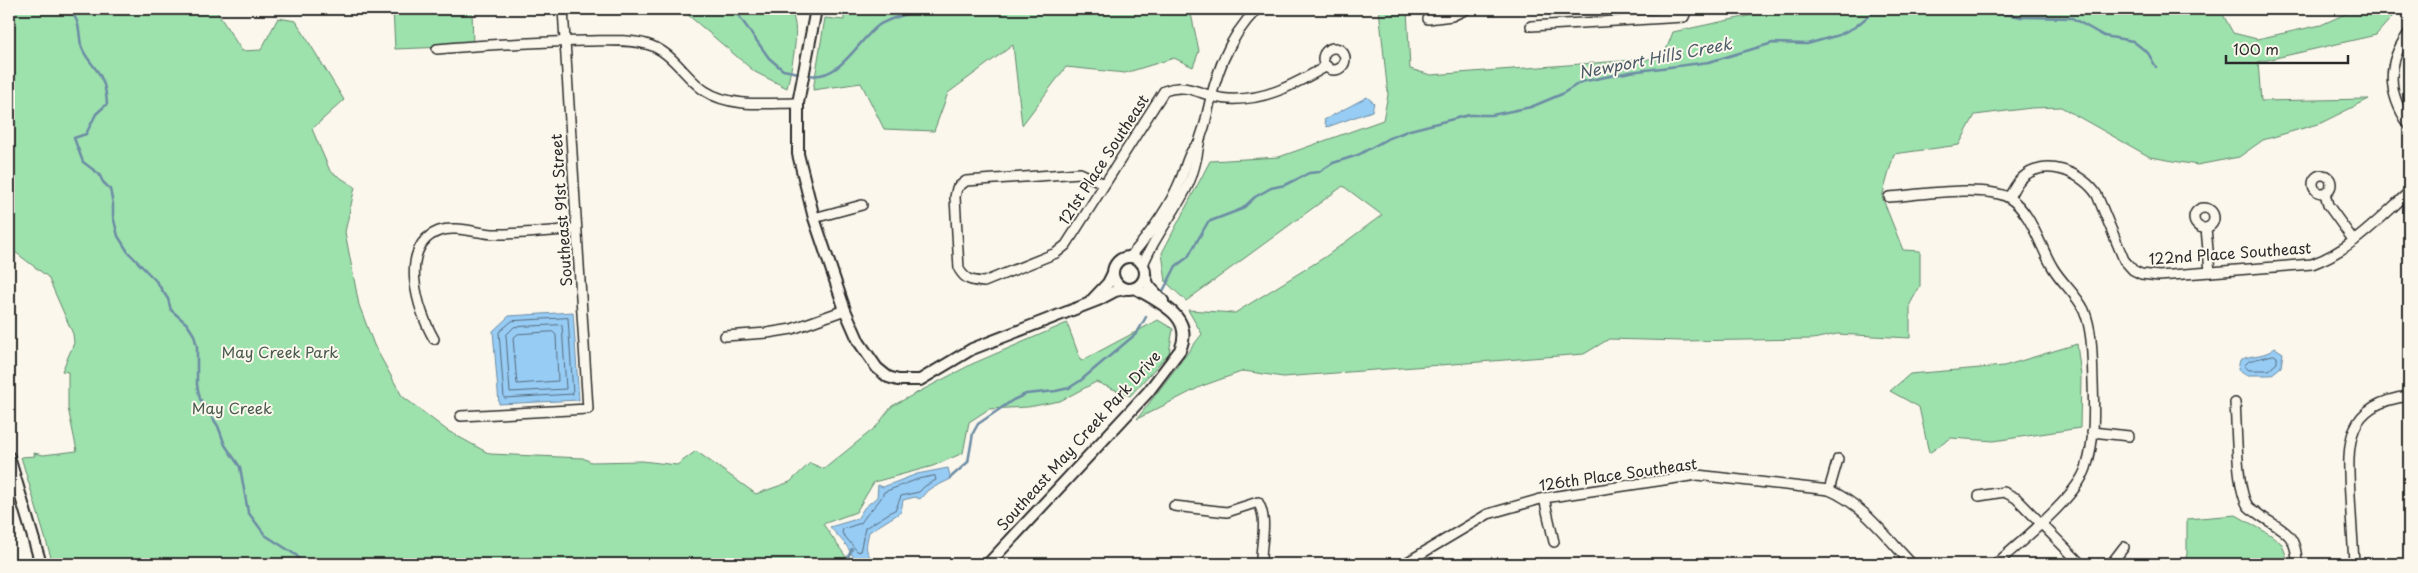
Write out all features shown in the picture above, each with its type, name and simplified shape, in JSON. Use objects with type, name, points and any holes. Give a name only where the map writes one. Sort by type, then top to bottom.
[{"type":"street","name":"Southeast 91st Street","points":[[461,416],[588,409],[563,9]]},
{"type":"street","points":[[816,9],[798,103],[798,154],[814,218],[845,310],[859,342],[877,368],[888,376],[909,381],[928,376],[986,343],[1088,303],[1115,290],[1130,289],[1140,285],[1145,276],[1143,265],[1159,232],[1188,184],[1199,154],[1199,143],[1206,121],[1210,96],[1229,46],[1239,30],[1257,9]]},
{"type":"street","points":[[1428,19],[1452,16],[1467,9]]},
{"type":"street","points":[[1530,26],[1684,17],[1686,9]]},
{"type":"street","points":[[2409,33],[2398,47],[2392,70],[2394,96],[2398,108],[2409,126]]},
{"type":"street","points":[[437,49],[565,41],[622,40],[646,44],[666,53],[704,90],[715,96],[746,102],[798,103]]},
{"type":"street","name":"121st Place Southeast","points":[[1105,184],[1080,173],[966,181],[957,188],[954,197],[960,269],[964,277],[973,281],[984,282],[1056,253],[1066,245],[1105,184],[1164,91],[1176,86],[1190,88],[1210,96],[1238,99],[1266,96],[1280,91],[1327,66]]},
{"type":"street","points":[[1130,257],[1163,211],[1180,182],[1192,148],[1199,143]]},
{"type":"street","name":"122nd Place Southeast","points":[[2009,197],[2022,178],[2036,170],[2057,169],[2077,175],[2091,186],[2124,260],[2141,274],[2159,276],[2312,264],[2334,255],[2354,241],[2409,192]]},
{"type":"street","points":[[1889,197],[1978,191],[2009,197],[2022,212],[2060,281],[2084,310],[2092,350],[2094,400],[2088,461],[2081,479],[2074,489],[1996,564]]},
{"type":"street","points":[[2324,193],[2328,206],[2354,241]]},
{"type":"street","points":[[814,218],[862,205]]},
{"type":"street","points":[[2206,228],[2210,272]]},
{"type":"street","points":[[434,339],[425,323],[415,280],[414,266],[417,253],[428,237],[440,231],[448,230],[495,234],[576,229]]},
{"type":"street","points":[[1088,303],[1108,282],[1116,263],[1120,259],[1135,258],[1143,265]]},
{"type":"street","points":[[1112,273],[1116,283],[1130,289]]},
{"type":"street","name":"Southeast May Creek Park Drive","points":[[988,564],[1148,392],[1177,356],[1183,342],[1184,328],[1176,314],[1149,286],[1145,276]]},
{"type":"street","name":"Southeast May Creek Park Drive","points":[[1130,289],[1170,309]]},
{"type":"street","points":[[725,336],[767,333],[792,328],[845,310]]},
{"type":"street","points":[[2354,564],[2348,450],[2355,427],[2363,416],[2378,404],[2409,396]]},
{"type":"street","points":[[2235,403],[2242,488],[2248,507],[2263,518],[2281,527],[2292,540],[2297,564]]},
{"type":"street","points":[[2092,432],[2129,436]]},
{"type":"street","points":[[9,458],[41,564]]},
{"type":"street","points":[[1829,490],[1838,458]]},
{"type":"street","name":"126th Place Southeast","points":[[1404,564],[1488,514],[1544,498],[1697,475],[1829,490],[1843,496],[1859,508],[1912,564]]},
{"type":"street","points":[[1979,496],[2009,493],[2081,564]]},
{"type":"street","points":[[1544,498],[1554,542]]},
{"type":"street","points":[[1174,506],[1228,512],[1258,502],[1262,508],[1264,523],[1261,564]]},
{"type":"street","points":[[2110,564],[2124,547]]},
{"type":"green space","name":"May Creek","points":[[9,9],[215,9],[242,51],[261,50],[278,18],[296,21],[344,100],[312,129],[330,171],[355,187],[345,232],[359,305],[374,345],[402,396],[448,431],[490,454],[583,458],[591,462],[642,461],[677,465],[696,451],[756,494],[790,482],[810,463],[824,469],[876,427],[892,406],[972,364],[1067,323],[1081,361],[1158,320],[1173,329],[1169,353],[1130,396],[1096,382],[1060,401],[1028,407],[989,409],[969,422],[963,453],[933,466],[874,482],[856,512],[823,524],[851,564],[53,564],[21,457],[35,456],[34,453],[43,455],[77,451],[68,408],[68,372],[62,371],[74,343],[73,334],[48,277],[15,252],[9,251]]},
{"type":"green space","points":[[393,9],[472,9],[473,46],[395,49]]},
{"type":"green space","points":[[681,9],[789,9],[793,16],[796,36],[787,88],[755,72]]},
{"type":"green space","points":[[844,9],[1190,9],[1199,51],[1193,67],[1174,58],[1125,73],[1066,67],[1022,125],[1013,45],[948,93],[934,131],[884,129],[861,83],[813,90],[825,18],[844,20]]},
{"type":"green space","points":[[1379,9],[1407,9],[1410,69],[1431,75],[1663,58],[1673,32],[1781,9],[2220,9],[2233,33],[2257,39],[2321,25],[2356,9],[2399,9],[2376,35],[2258,62],[2261,101],[2369,99],[2321,123],[2263,140],[2239,157],[2197,165],[2150,157],[2061,107],[2031,108],[1975,115],[1959,145],[1894,154],[1882,197],[1903,250],[1920,251],[1920,286],[1910,304],[1910,338],[1837,334],[1813,339],[1680,341],[1609,339],[1584,354],[1283,377],[1244,371],[1202,386],[1137,419],[1202,334],[1188,310],[1235,313],[1325,257],[1382,215],[1343,186],[1186,301],[1166,282],[1162,253],[1210,161],[1279,157],[1383,120],[1388,95]]},
{"type":"green space","points":[[2077,344],[2081,376],[2080,428],[1994,441],[1951,438],[1929,453],[1919,407],[1890,391],[1910,374],[2004,366]]},
{"type":"green space","points":[[2236,515],[2271,535],[2282,544],[2289,564],[2184,564],[2187,554],[2187,519]]},
{"type":"water","points":[[1367,97],[1374,103],[1372,111],[1327,127],[1324,120]]},
{"type":"water","points":[[573,312],[579,400],[499,404],[493,331],[509,316]]},
{"type":"water","points":[[2275,348],[2283,353],[2281,367],[2271,375],[2247,375],[2238,369],[2240,360],[2267,353]]},
{"type":"water","points":[[948,468],[951,479],[928,490],[920,499],[915,497],[903,500],[901,512],[869,532],[867,550],[876,564],[858,564],[846,545],[830,527],[857,519],[864,508],[877,497],[878,485],[883,487],[917,474]]},
{"type":"waterway","name":"May Creek","points":[[69,9],[77,22],[83,51],[98,72],[107,99],[107,104],[96,114],[86,134],[74,138],[83,162],[99,174],[103,182],[110,189],[113,216],[118,236],[128,252],[156,281],[168,299],[171,310],[187,324],[194,335],[197,347],[197,385],[200,399],[218,426],[225,445],[240,467],[248,512],[265,535],[296,555],[303,564]]},
{"type":"waterway","points":[[734,9],[769,58],[783,70],[799,73]]},
{"type":"waterway","points":[[809,75],[820,75],[830,72],[848,58],[879,25],[919,9]]},
{"type":"waterway","name":"Newport Hills Creek","points":[[1163,291],[1176,266],[1188,257],[1208,222],[1242,209],[1255,197],[1271,188],[1285,185],[1309,173],[1319,172],[1333,163],[1358,155],[1387,139],[1410,130],[1469,115],[1492,115],[1531,107],[1562,94],[1581,82],[1630,72],[1709,62],[1773,43],[1807,44],[1839,35],[1855,27],[1877,9]]},
{"type":"waterway","name":"Newport Hills Creek","points":[[1980,9],[2021,17],[2072,18],[2104,36],[2133,41],[2148,53],[2156,67]]},
{"type":"waterway","name":"Newport Hills Creek","points":[[950,478],[968,462],[973,433],[978,424],[1013,400],[1026,394],[1069,388],[1080,381],[1137,333],[1146,317]]},
{"type":"waterway","name":"Newport Hills Creek","points":[[848,557],[852,549]]},
{"type":"park label","name":"May Creek Park","points":[[280,353]]}]
